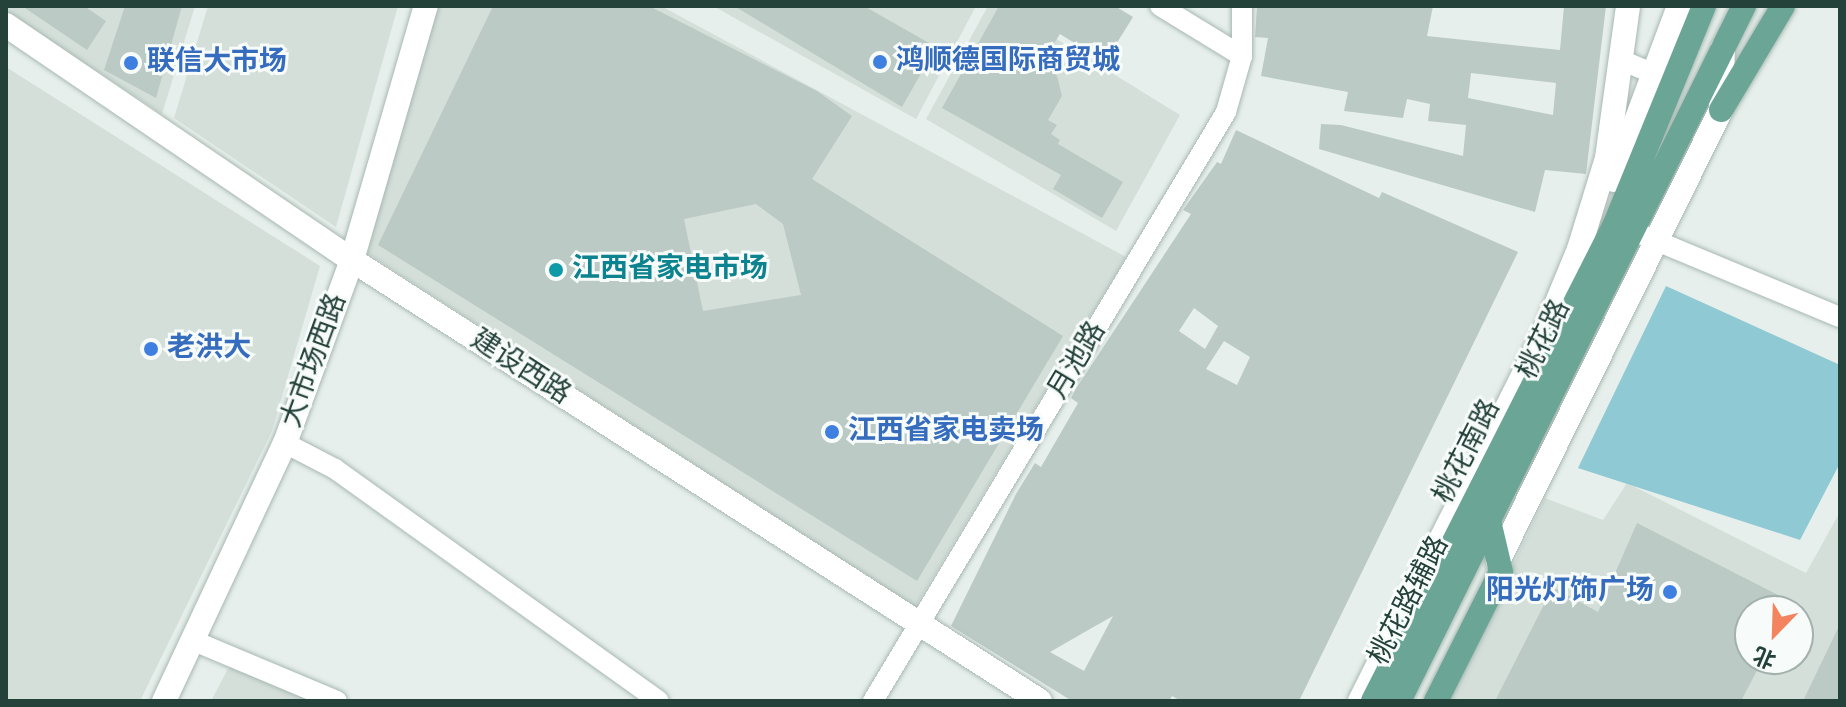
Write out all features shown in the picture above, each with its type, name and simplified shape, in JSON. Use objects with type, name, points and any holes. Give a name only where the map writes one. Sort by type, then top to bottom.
[{"type":"main road","name":"大市场西路","points":[[164,701],[285,443],[350,266],[426,6]]},
{"type":"main road","name":"桃花路辅路","points":[[1360,701],[1544,334],[1579,249],[1607,158],[1628,6]]},
{"type":"main road","points":[[1436,701],[1501,572],[1480,517],[1614,181],[1679,6]]},
{"type":"main road","name":"桃花南路","points":[[1373,701],[1480,517],[1615,224],[1704,6]]},
{"type":"main road","name":"桃花路","points":[[1399,701],[1480,517],[1633,231],[1744,6]]},
{"type":"main road","points":[[1498,561],[1721,110],[1783,6]]},
{"type":"main road","name":"建设西路","points":[[6,25],[350,266]]},
{"type":"main road","name":"建设西路","points":[[6,40],[350,266],[918,630],[1019,701]]},
{"type":"main road","points":[[1721,110],[1723,48]]},
{"type":"main road","name":"建设西路","points":[[918,630],[1040,701]]},
{"type":"street","points":[[1160,6],[1242,56]]},
{"type":"street","name":"月池路","points":[[873,701],[1226,112],[1242,56],[1242,6]]},
{"type":"street","points":[[1621,60],[1654,74]]},
{"type":"street","points":[[1633,231],[1840,317]]},
{"type":"street","points":[[285,443],[335,469],[659,701]]},
{"type":"street","points":[[194,641],[337,701]]},
{"type":"shaded area","name":"联信大市场","points":[[6,6],[195,6],[162,114],[6,11]]},
{"type":"shaded area","points":[[208,6],[398,6],[336,227],[174,118]]},
{"type":"shaded area","name":"江西省家电卖场","points":[[434,6],[661,6],[1126,257],[915,607],[367,253]]},
{"type":"shaded area","name":"鸿顺德国际商贸城","points":[[713,6],[976,6],[916,119]]},
{"type":"shaded area","points":[[988,6],[1003,6],[1180,115],[1116,231],[926,119]]},
{"type":"shaded area","name":"老洪大","points":[[6,67],[320,266],[272,431],[140,701],[6,701]]},
{"type":"shaded area","name":"阳光灯饰广场","points":[[1627,483],[1806,573],[1840,512],[1840,701],[1448,701],[1545,498],[1603,520]]},
{"type":"shaded area","points":[[230,665],[317,701],[211,701]]},
{"type":"water","points":[[1666,286],[1840,365],[1840,463],[1800,540],[1578,468]]},
{"type":"building","points":[[22,6],[84,6],[106,21],[87,50]]},
{"type":"building","points":[[125,6],[182,6],[156,98],[104,70]]},
{"type":"building","name":"江西省家电卖场","points":[[493,6],[649,6],[817,91],[852,116],[812,179],[1063,336],[917,581],[378,245]],"holes":[[[756,204],[783,224],[801,295],[703,311],[684,219]]]},
{"type":"building","name":"鸿顺德国际商贸城","points":[[734,6],[864,6],[936,47],[902,107]]},
{"type":"building","points":[[999,6],[1115,6],[1133,17],[1105,62],[1060,34],[1042,62],[1057,76],[1062,96],[1048,120],[1057,125],[1051,134],[1060,140],[1058,144],[1123,182],[1102,218],[1053,189],[1061,175],[942,108]]},
{"type":"building","points":[[1257,6],[1433,6],[1427,36],[1560,50],[1564,6],[1606,6],[1586,174],[1545,170],[1535,212],[1319,149],[1321,124],[1341,125],[1463,156],[1466,125],[1428,121],[1430,104],[1407,99],[1403,118],[1344,111],[1348,92],[1261,76],[1268,38],[1255,37]],"holes":[[[1471,73],[1556,83],[1553,115],[1468,98]]]},
{"type":"building","points":[[1236,130],[1379,198],[1382,192],[1518,252],[1299,701],[1181,701],[1172,696],[1169,701],[1072,701],[951,626],[1016,494],[1035,463],[1041,467],[1078,403],[1071,398],[1077,387],[1191,214],[1183,210],[1217,162],[1221,164]],"holes":[[[1194,308],[1218,326],[1205,349],[1179,331]],[[1224,341],[1250,357],[1237,385],[1206,369]],[[1113,616],[1084,671],[1050,652]]]},
{"type":"building","points":[[1637,523],[1778,595],[1734,595],[1734,675],[1755,675],[1741,701],[1495,701],[1553,587],[1598,612]]},
{"type":"building","points":[[1840,624],[1840,701],[1803,701]]},
{"type":"place","name":"鸿顺德国际商贸城","points":[[880,62]]},
{"type":"place","name":"联信大市场","points":[[131,63]]},
{"type":"place","name":"江西省家电市场","points":[[556,270]]},
{"type":"place","name":"老洪大","points":[[151,349]]},
{"type":"place","name":"江西省家电卖场","points":[[832,432]]},
{"type":"place","name":"阳光灯饰广场","points":[[1670,592]]}]
